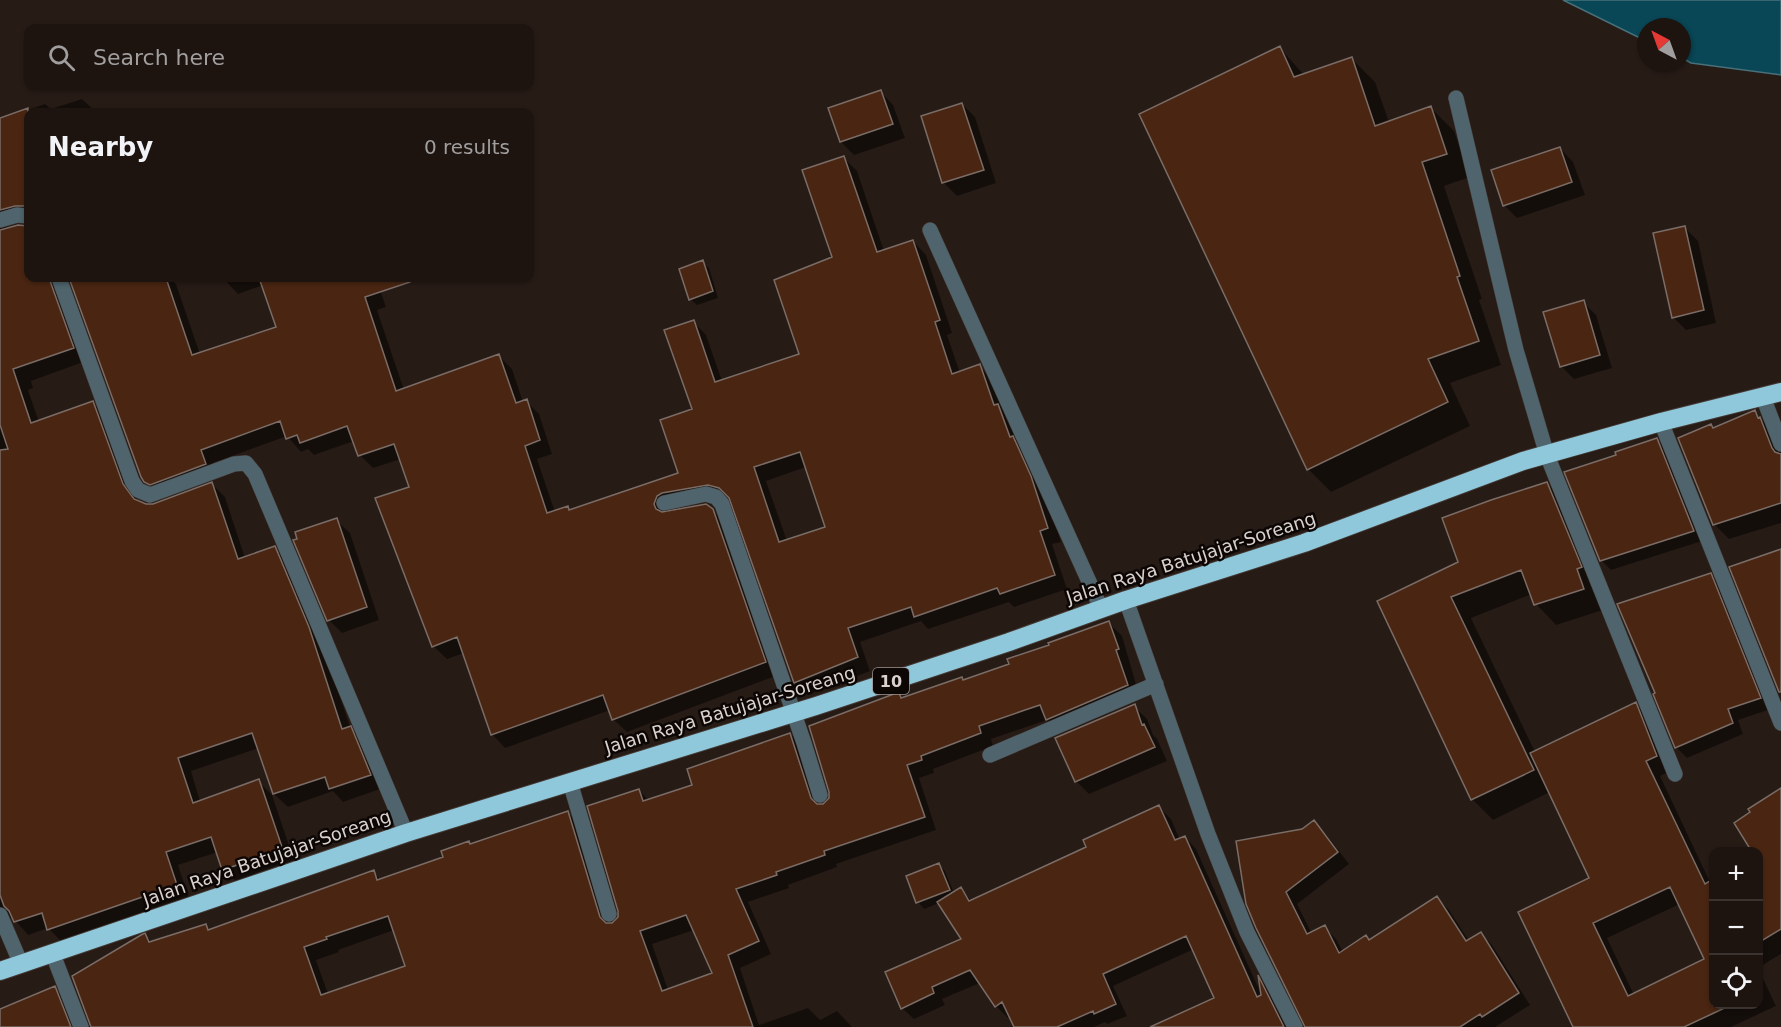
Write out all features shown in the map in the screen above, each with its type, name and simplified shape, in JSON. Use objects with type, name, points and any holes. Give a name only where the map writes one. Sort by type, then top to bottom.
[{"type":"highway","name":"Jalan Raya Batujajar-Soreang","points":[[0,971],[406,833],[1009,642],[1101,608],[1304,543],[1523,461],[1660,422],[1772,395]]},
{"type":"street","points":[[1456,98],[1516,350],[1547,455],[1675,774]]},
{"type":"street","points":[[0,220],[17,215],[24,216]]},
{"type":"street","points":[[930,230],[1101,608]]},
{"type":"street","points":[[60,282],[132,481],[138,490],[150,495],[234,464],[246,463],[255,474],[406,833]]},
{"type":"street","points":[[1772,395],[1781,444]]},
{"type":"street","points":[[1660,422],[1781,723]]},
{"type":"street","points":[[664,503],[706,494],[716,497],[722,504],[820,795]]},
{"type":"street","points":[[1126,600],[1208,834],[1246,932],[1295,1027]]},
{"type":"street","points":[[990,755],[1156,684]]},
{"type":"street","points":[[570,782],[609,914]]},
{"type":"street","points":[[0,915],[21,964]]},
{"type":"street","points":[[52,952],[81,1027]]},
{"type":"water","points":[[1563,0],[1781,0],[1781,75],[1691,63],[1691,18],[1637,18],[1637,37]]},
{"type":"building","points":[[1280,46],[1294,77],[1352,57],[1375,126],[1431,106],[1447,154],[1422,162],[1479,341],[1428,359],[1448,402],[1307,470],[1139,114]]},
{"type":"building","points":[[881,90],[893,124],[840,142],[828,108]]},
{"type":"building","points":[[962,103],[984,170],[942,183],[921,116]]},
{"type":"building","points":[[24,109],[24,206],[0,210],[0,118]]},
{"type":"building","points":[[1560,147],[1572,182],[1503,206],[1491,170]]},
{"type":"building","points":[[844,156],[877,252],[913,240],[940,320],[935,322],[952,374],[980,364],[994,405],[998,404],[1010,437],[1013,436],[1031,476],[1048,528],[1040,531],[1055,575],[1000,594],[997,588],[914,617],[911,607],[848,628],[858,657],[794,683],[729,498],[719,488],[708,485],[662,493],[657,496],[654,504],[656,509],[662,512],[706,504],[713,509],[766,662],[612,720],[603,695],[491,735],[457,637],[432,647],[375,498],[409,487],[394,444],[358,456],[347,426],[300,443],[297,435],[286,439],[280,421],[201,450],[206,464],[150,485],[144,482],[70,282],[167,282],[192,355],[276,327],[260,282],[410,282],[365,297],[396,391],[499,354],[516,403],[527,399],[540,440],[525,446],[547,513],[568,506],[569,510],[678,473],[660,420],[692,409],[664,330],[694,320],[715,382],[799,354],[774,280],[832,257],[802,170]],"holes":[[[800,452],[825,527],[779,542],[754,467]]]},
{"type":"building","points":[[24,226],[24,282],[50,282],[74,348],[13,369],[31,423],[93,401],[123,484],[134,499],[153,504],[212,482],[238,559],[275,546],[309,627],[342,729],[351,726],[371,775],[329,789],[325,777],[273,794],[252,733],[178,758],[193,803],[259,779],[283,850],[222,870],[211,837],[166,852],[177,885],[47,930],[42,913],[14,922],[0,895],[0,450],[8,449],[0,425],[0,230]]},
{"type":"building","points":[[1685,226],[1704,310],[1672,318],[1653,233]]},
{"type":"building","points":[[703,260],[713,291],[689,300],[679,269]]},
{"type":"building","points":[[1584,300],[1600,355],[1560,367],[1543,312]]},
{"type":"building","points":[[1755,410],[1772,448],[1781,454],[1781,503],[1713,525],[1678,438],[1711,424],[1713,428]]},
{"type":"building","points":[[1657,438],[1694,531],[1600,561],[1564,472],[1616,455],[1615,452]]},
{"type":"building","points":[[1547,482],[1582,567],[1577,569],[1584,589],[1534,605],[1521,570],[1451,597],[1534,770],[1471,800],[1377,601],[1458,562],[1442,518]]},
{"type":"building","points":[[337,518],[367,607],[327,621],[293,540],[297,539],[295,532]]},
{"type":"building","points":[[1781,549],[1781,692],[1779,692],[1729,567]]},
{"type":"building","points":[[1711,573],[1761,698],[1728,709],[1733,723],[1675,748],[1653,694],[1655,693],[1617,604]]},
{"type":"building","points":[[1109,621],[1128,685],[1046,720],[1040,705],[1025,710],[979,726],[981,733],[921,756],[922,760],[907,765],[925,817],[824,851],[825,855],[736,889],[759,941],[728,955],[753,1027],[91,1027],[72,976],[145,933],[149,942],[206,924],[208,930],[374,870],[377,880],[443,857],[441,851],[469,841],[470,844],[568,811],[600,917],[606,923],[612,923],[618,917],[618,911],[587,806],[639,789],[643,801],[692,785],[687,769],[790,733],[811,798],[817,804],[823,804],[829,798],[829,792],[809,726],[899,692],[901,698],[962,677],[963,680],[1009,664],[1007,659],[1049,645],[1048,643]],"holes":[[[686,915],[712,973],[662,991],[640,931]],[[388,916],[405,966],[321,995],[304,947]]]},
{"type":"building","points":[[1636,702],[1657,756],[1646,761],[1705,884],[1709,882],[1709,1009],[1722,1009],[1684,1027],[1573,1027],[1518,912],[1589,878],[1530,753]],"holes":[[[1670,887],[1704,959],[1628,996],[1593,923]]]},
{"type":"building","points":[[1135,704],[1142,725],[1144,724],[1155,747],[1075,782],[1055,738]]},
{"type":"building","points":[[1781,788],[1781,929],[1763,940],[1763,847],[1749,847],[1734,823],[1750,812],[1748,809]]},
{"type":"building","points":[[1159,805],[1175,840],[1185,836],[1257,997],[1261,995],[1258,975],[1284,1027],[1150,1027],[1214,998],[1186,936],[1103,974],[1116,1004],[1094,1014],[1093,1011],[1057,1027],[1014,1027],[1002,1002],[995,1007],[970,970],[932,987],[934,993],[901,1009],[885,972],[961,939],[937,902],[961,887],[969,901],[1086,847],[1083,840]]},
{"type":"building","points":[[1314,820],[1338,852],[1286,892],[1307,934],[1325,925],[1339,953],[1366,935],[1369,940],[1437,896],[1466,941],[1481,932],[1519,993],[1482,1017],[1480,1014],[1460,1027],[1305,1027],[1246,904],[1236,841],[1302,829]]},
{"type":"building","points":[[939,863],[950,890],[916,903],[906,876]]},
{"type":"building","points":[[55,986],[71,1027],[0,1027],[0,1009]]}]
